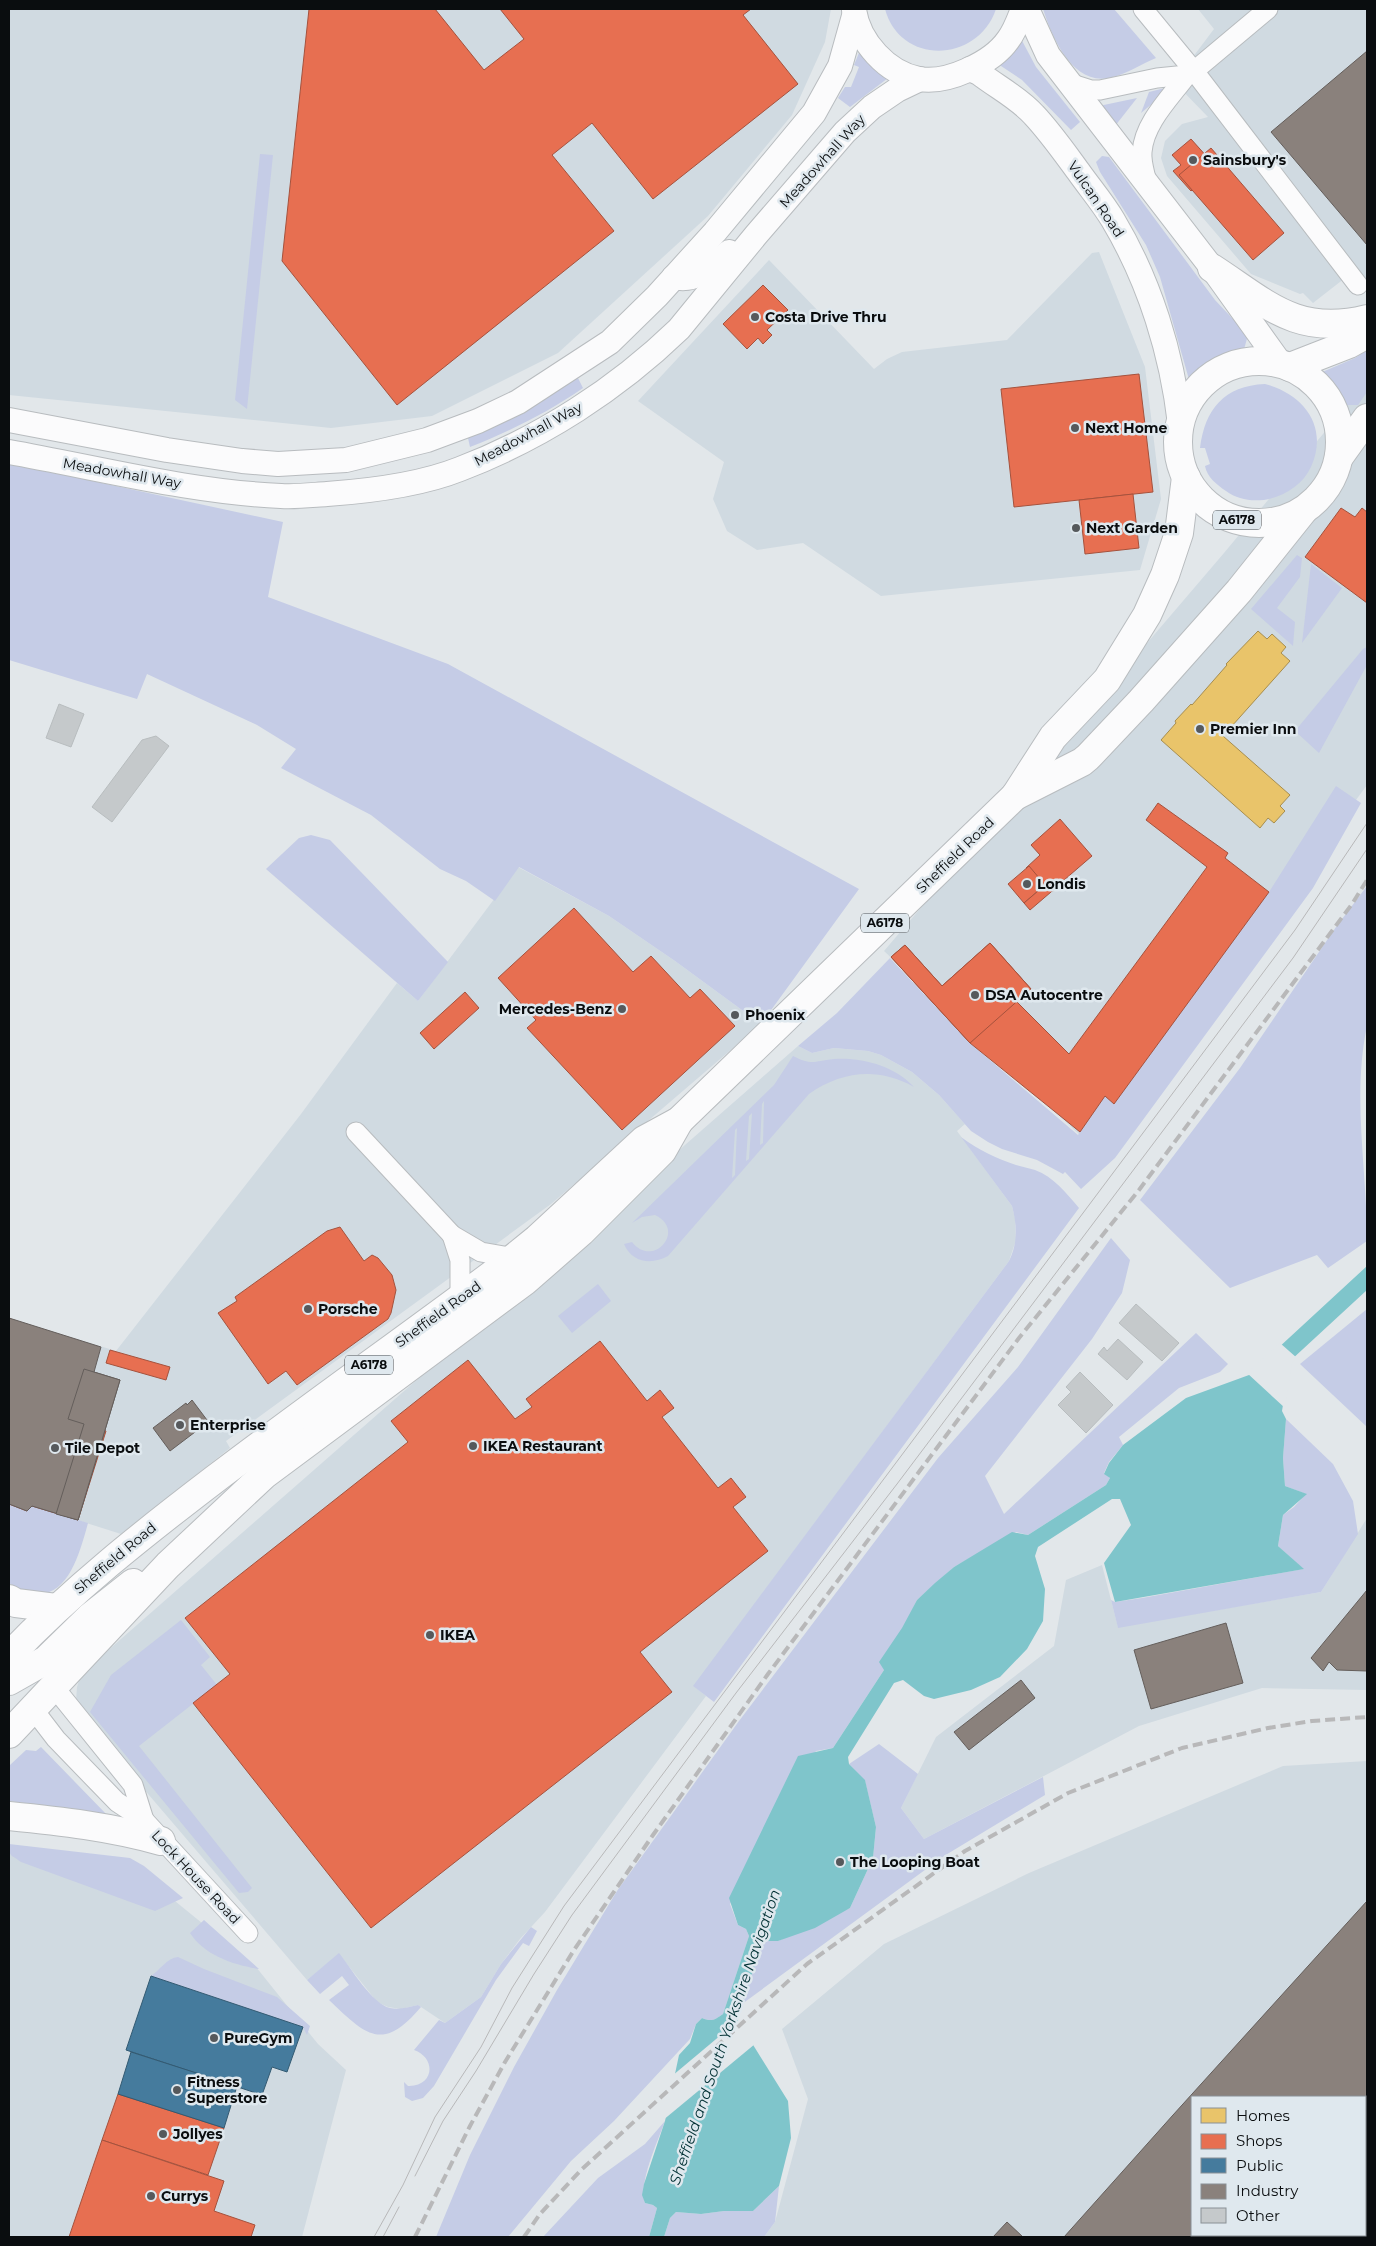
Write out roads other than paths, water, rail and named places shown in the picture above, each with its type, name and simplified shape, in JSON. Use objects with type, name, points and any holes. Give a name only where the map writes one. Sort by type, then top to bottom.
[{"type":"main road","points":[[1212,268],[1274,310],[1298,319],[1318,324],[1367,319]]},
{"type":"main road","name":"A6178","points":[[1285,365],[1349,344],[1367,334]]},
{"type":"main road","name":"A6178","points":[[1304,510],[1292,516],[1266,523],[1239,520],[1214,509],[1203,500],[1186,477],[1178,451],[1180,424],[1193,394],[1204,382],[1218,372],[1233,365],[1250,361],[1285,365],[1308,377],[1329,400],[1338,424],[1339,457]]},
{"type":"main road","name":"A6178","points":[[1016,796],[1082,762],[1142,701],[1239,592],[1304,510],[1327,487],[1339,457],[1367,418]]},
{"type":"main road","name":"A6178","points":[[1016,796],[1054,737],[1107,680],[1147,615],[1165,575],[1179,533],[1186,477]]},
{"type":"main road","name":"Sheffield Road","points":[[19,1679],[56,1608],[164,1518],[279,1430],[514,1258],[644,1140],[679,1121],[1016,796]]},
{"type":"main road","name":"Sheffield Road","points":[[19,1679],[54,1688],[168,1565],[264,1475],[524,1281],[580,1232],[662,1151],[679,1121]]},
{"type":"main road","name":"Sheffield Road","points":[[19,1679],[46,1660],[90,1617],[127,1586],[168,1565]]},
{"type":"main road","points":[[9,1599],[16,1603],[56,1608]]},
{"type":"main road","name":"A6178","points":[[9,1734],[19,1679]]},
{"type":"main road","points":[[9,1816],[98,1826],[130,1832],[161,1841]]},
{"type":"street","points":[[854,12],[860,31],[878,57],[891,67],[920,79],[943,77],[970,70],[986,61],[1008,40],[1022,9]]},
{"type":"street","points":[[1027,9],[1048,55],[1285,365]]},
{"type":"street","points":[[1144,9],[1190,73],[1358,285]]},
{"type":"street","points":[[1147,184],[1143,164],[1144,143],[1154,120],[1190,73],[1268,9]]},
{"type":"street","points":[[9,420],[167,450],[242,461],[278,464],[346,460],[427,440],[478,421],[518,402],[610,342],[715,232],[814,113],[840,66],[854,12]]},
{"type":"street","name":"Vulcan Road","points":[[970,70],[980,73],[1033,113],[1113,219],[1133,256],[1148,294],[1164,344],[1180,424]]},
{"type":"street","points":[[1070,83],[1091,90],[1106,90],[1157,78],[1190,73]]},
{"type":"street","name":"Meadowhall Way","points":[[9,452],[213,490],[283,496],[388,488],[459,470],[522,441],[575,411],[666,342],[679,329],[756,235],[850,128],[872,107],[898,90],[920,79]]},
{"type":"street","points":[[674,277],[688,278],[702,274],[734,248],[756,235]]},
{"type":"street","points":[[630,323],[666,342]]},
{"type":"street","points":[[630,323],[644,360]]},
{"type":"street","points":[[213,490],[232,476],[242,461]]},
{"type":"street","points":[[356,1132],[452,1235],[480,1252],[514,1258]]},
{"type":"street","points":[[452,1235],[460,1260],[460,1299]]},
{"type":"street","name":"Lock House Road","points":[[19,1679],[56,1739],[117,1802],[144,1820],[161,1841],[248,1933]]},
{"type":"street","name":"Lock House Road","points":[[54,1688],[133,1785],[144,1820]]},
{"type":"water","name":"Sheffield and South Yorkshire Navigation","points":[[1367,1266],[1367,1290],[1290,1361],[1282,1411],[1286,1419],[1283,1458],[1285,1486],[1307,1494],[1283,1515],[1278,1546],[1304,1569],[1115,1602],[1104,1563],[1131,1525],[1120,1499],[1112,1499],[1038,1547],[1035,1556],[1045,1589],[1043,1621],[1027,1649],[1000,1677],[971,1690],[934,1699],[924,1696],[903,1680],[894,1683],[848,1757],[849,1764],[865,1780],[876,1827],[873,1858],[850,1908],[815,1928],[778,1941],[763,1941],[737,2019],[788,2101],[791,2138],[779,2186],[753,2211],[724,2211],[701,2214],[676,2212],[670,2218],[664,2237],[649,2237],[657,2208],[645,2203],[642,2195],[665,2121],[679,2055],[690,2043],[696,2024],[702,2018],[713,2020],[723,2014],[749,1936],[746,1929],[738,1925],[729,1898],[798,1756],[833,1748],[884,1670],[879,1662],[902,1628],[917,1600],[935,1583],[954,1567],[1012,1532],[1028,1535],[1106,1485],[1110,1478],[1104,1474],[1109,1463],[1123,1445],[1186,1398],[1249,1375]]},
{"type":"tram line","points":[[374,2237],[403,2185],[435,2117],[481,2047],[512,1988],[564,1906],[1295,930],[1367,823]]},
{"type":"tram line","points":[[415,2176],[443,2121],[572,1915],[736,1693],[897,1484],[1293,958],[1367,849]]},
{"type":"tram line","points":[[383,2237],[399,2207]]},
{"type":"railway","points":[[415,2237],[470,2126],[505,2062],[574,1950],[653,1835],[768,1674],[1019,1338],[1139,1190],[1352,904],[1367,880]]},
{"type":"railway","points":[[524,2237],[540,2214],[581,2170],[807,1964],[965,1851],[1068,1793],[1182,1748],[1268,1728],[1312,1721],[1367,1717]]},
{"type":"place","name":"Sainsbury's","points":[[1193,160]]},
{"type":"place","name":"Costa Drive Thru","points":[[755,317]]},
{"type":"place","name":"Next Home","points":[[1075,428]]},
{"type":"place","name":"Next Garden","points":[[1076,528]]},
{"type":"place","name":"Premier Inn","points":[[1200,729]]},
{"type":"place","name":"Londis","points":[[1027,884]]},
{"type":"place","name":"DSA Autocentre","points":[[975,995]]},
{"type":"place","name":"Mercedes-Benz","points":[[622,1009]]},
{"type":"place","name":"Phoenix","points":[[735,1015]]},
{"type":"place","name":"Porsche","points":[[308,1309]]},
{"type":"place","name":"Enterprise","points":[[180,1425]]},
{"type":"place","name":"IKEA Restaurant","points":[[473,1446]]},
{"type":"place","name":"Tile Depot","points":[[55,1448]]},
{"type":"place","name":"IKEA","points":[[430,1635]]},
{"type":"place","name":"The Looping Boat","points":[[840,1862]]},
{"type":"place","name":"PureGym","points":[[214,2038]]},
{"type":"place","name":"Fitness Superstore","points":[[177,2090]]},
{"type":"place","name":"Jollyes","points":[[163,2134]]},
{"type":"place","name":"Currys","points":[[151,2196]]}]
